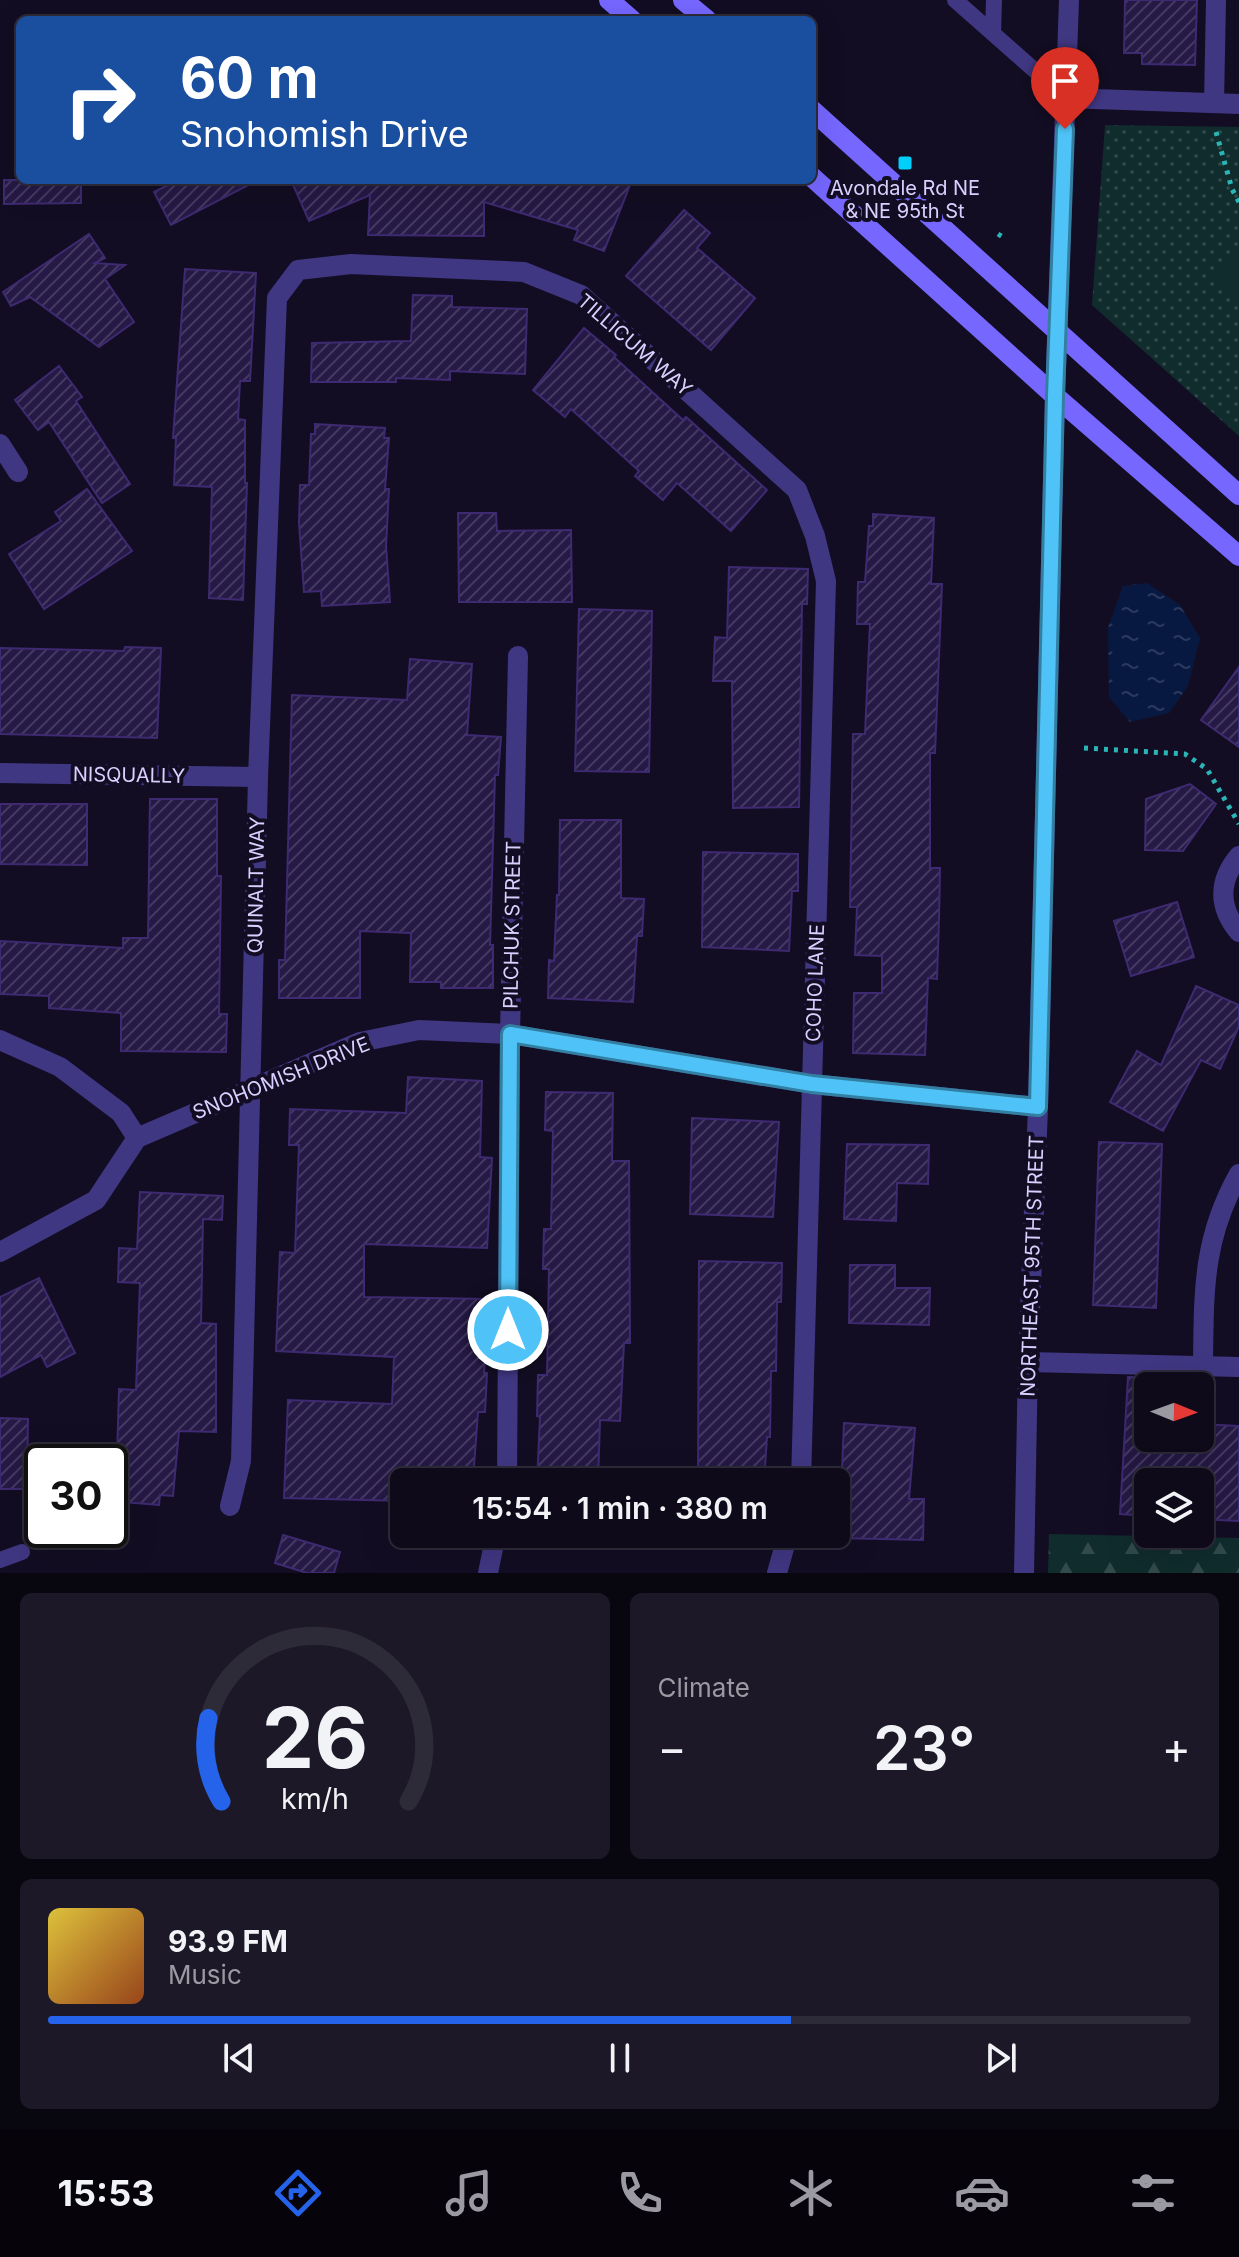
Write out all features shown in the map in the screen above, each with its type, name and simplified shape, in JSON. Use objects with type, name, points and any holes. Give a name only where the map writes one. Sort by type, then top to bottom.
[{"type":"main road","points":[[609,0],[627,16]]},
{"type":"main road","points":[[683,0],[702,16]]},
{"type":"main road","points":[[816,114],[1239,495]]},
{"type":"main road","points":[[816,181],[1055,396],[1239,556]]},
{"type":"street","name":"NORTHEAST 95TH STREET","points":[[1024,1573],[1055,396],[1069,0]]},
{"type":"street","points":[[1214,103],[1216,0]]},
{"type":"street","points":[[1066,98],[1239,104]]},
{"type":"street","name":"TILLICUM WAY","points":[[298,270],[351,264],[524,272],[581,295],[797,490],[815,536],[826,581]]},
{"type":"street","name":"QUINALT WAY","points":[[230,1506],[241,1461],[258,777],[277,298],[298,270]]},
{"type":"street","points":[[0,444],[18,472]]},
{"type":"street","name":"COHO LANE","points":[[801,1468],[826,581]]},
{"type":"street","name":"PILCHUK STREET","points":[[507,1468],[510,1034],[518,656]]},
{"type":"street","name":"NISQUALLY","points":[[0,773],[258,777]]},
{"type":"street","points":[[1239,856],[1224,880],[1222,895],[1224,909],[1239,932]]},
{"type":"street","name":"SNOHOMISH DRIVE","points":[[137,1138],[360,1042],[419,1030],[510,1034],[812,1084],[1038,1107]]},
{"type":"street","points":[[0,1040],[60,1067],[121,1113],[137,1138],[96,1200],[0,1252]]},
{"type":"street","points":[[1203,1365],[1205,1272],[1214,1229],[1239,1174]]},
{"type":"street","points":[[1028,1362],[1239,1367]]},
{"type":"street","points":[[488,1573],[493,1548]]},
{"type":"street","points":[[777,1573],[784,1548]]},
{"type":"lane","points":[[955,0],[1066,98]]},
{"type":"lane","points":[[993,33],[994,0]]},
{"type":"lane","points":[[0,1560],[22,1552]]},
{"type":"path","points":[[1216,132],[1232,189],[1239,202]]},
{"type":"path","points":[[998,234],[1006,239]]},
{"type":"path","points":[[1084,748],[1185,754],[1207,769],[1239,824]]},
{"type":"green space","points":[[1105,125],[1239,127],[1239,436],[1092,305]]},
{"type":"green space","points":[[1239,248],[1239,304],[1211,275]]},
{"type":"green space","points":[[1049,1534],[1134,1536],[1134,1548],[1214,1548],[1214,1537],[1239,1538],[1239,1573],[1048,1573]]},
{"type":"water","points":[[1147,583],[1180,605],[1200,638],[1188,686],[1169,713],[1130,722],[1109,697],[1108,628],[1123,586]]},
{"type":"building","points":[[1125,0],[1197,0],[1195,65],[1142,64],[1142,53],[1124,53]]},
{"type":"building","points":[[4,180],[16,180],[16,184],[81,184],[81,203],[4,204]]},
{"type":"building","points":[[170,184],[250,184],[171,225],[154,192]]},
{"type":"building","points":[[293,184],[630,184],[604,251],[574,240],[578,230],[484,202],[484,236],[368,235],[370,195],[309,221]]},
{"type":"building","points":[[684,210],[710,233],[697,248],[755,298],[711,350],[626,276]]},
{"type":"building","points":[[89,234],[105,258],[95,263],[125,265],[105,279],[134,322],[99,347],[30,297],[11,306],[3,292]]},
{"type":"building","points":[[185,269],[256,273],[250,381],[240,381],[238,419],[245,420],[247,483],[243,600],[209,598],[212,487],[174,485],[176,438],[173,438]]},
{"type":"building","points":[[413,295],[452,296],[452,307],[527,309],[525,374],[450,371],[450,380],[396,378],[396,382],[311,382],[312,343],[411,341]]},
{"type":"building","points":[[584,328],[683,420],[686,417],[767,490],[731,531],[677,483],[663,500],[635,476],[639,471],[571,409],[565,417],[533,390]]},
{"type":"building","points":[[59,366],[82,397],[76,401],[130,484],[102,503],[49,422],[38,430],[15,400]]},
{"type":"building","points":[[315,424],[385,428],[384,438],[389,438],[385,489],[389,489],[386,546],[390,602],[322,606],[321,591],[304,592],[299,523],[300,485],[309,485],[311,434],[315,434]]},
{"type":"building","points":[[87,489],[132,551],[44,609],[9,554],[61,521],[55,512]]},
{"type":"building","points":[[458,513],[496,513],[497,531],[571,530],[572,602],[459,602]]},
{"type":"building","points":[[873,514],[934,518],[931,584],[942,584],[935,753],[930,753],[930,868],[940,868],[937,979],[928,978],[925,1055],[853,1053],[854,993],[882,993],[882,956],[855,955],[857,907],[850,907],[853,734],[865,734],[870,624],[857,624],[858,582],[865,582],[869,526],[873,526]]},
{"type":"building","points":[[729,567],[808,569],[807,604],[802,604],[799,807],[733,808],[732,681],[713,681],[715,637],[727,638]]},
{"type":"building","points":[[579,609],[652,611],[649,772],[575,771]]},
{"type":"building","points":[[125,647],[161,648],[157,738],[0,734],[0,648],[124,651]]},
{"type":"building","points":[[410,659],[472,664],[467,735],[501,737],[498,775],[495,775],[490,945],[493,945],[493,988],[441,988],[441,982],[410,982],[411,933],[360,931],[360,998],[279,998],[279,960],[285,960],[292,695],[407,700]]},
{"type":"building","points":[[1239,667],[1239,747],[1201,720]]},
{"type":"building","points":[[1190,784],[1216,804],[1183,851],[1145,850],[1146,799]]},
{"type":"building","points":[[150,799],[217,799],[217,876],[221,876],[219,1014],[227,1014],[226,1052],[121,1051],[121,1013],[49,1008],[49,996],[0,994],[0,941],[123,948],[123,938],[148,938]]},
{"type":"building","points":[[0,804],[87,804],[87,865],[0,864]]},
{"type":"building","points":[[560,820],[621,820],[621,898],[644,899],[642,936],[637,936],[633,1002],[548,998],[549,960],[554,961],[559,895]]},
{"type":"building","points":[[703,852],[798,854],[798,891],[792,891],[789,951],[702,947]]},
{"type":"building","points":[[1177,902],[1194,957],[1131,976],[1114,921]]},
{"type":"building","points":[[1196,986],[1239,1005],[1239,1026],[1220,1069],[1201,1060],[1163,1131],[1110,1102],[1137,1051],[1161,1065]]},
{"type":"building","points":[[408,1077],[482,1081],[480,1157],[492,1158],[487,1248],[364,1244],[364,1297],[489,1299],[485,1412],[478,1412],[474,1468],[390,1468],[390,1501],[284,1498],[288,1400],[392,1404],[394,1357],[276,1351],[280,1252],[295,1253],[299,1145],[289,1145],[290,1109],[406,1113]]},
{"type":"building","points":[[546,1092],[613,1093],[612,1161],[629,1161],[630,1343],[624,1343],[620,1421],[600,1420],[598,1468],[538,1468],[538,1375],[547,1375],[549,1269],[543,1269],[544,1229],[551,1229],[553,1131],[545,1130]]},
{"type":"building","points":[[692,1118],[779,1122],[773,1217],[690,1214]]},
{"type":"building","points":[[1099,1142],[1162,1144],[1156,1308],[1093,1305]]},
{"type":"building","points":[[847,1144],[929,1145],[928,1184],[897,1183],[896,1221],[844,1219]]},
{"type":"building","points":[[140,1192],[223,1196],[222,1220],[203,1219],[201,1323],[216,1324],[216,1432],[179,1431],[173,1496],[160,1495],[159,1505],[128,1502],[128,1444],[117,1444],[119,1389],[136,1390],[140,1283],[118,1282],[119,1248],[137,1249]]},
{"type":"building","points":[[699,1261],[782,1263],[781,1302],[777,1302],[776,1371],[771,1371],[770,1437],[767,1437],[765,1468],[698,1468]]},
{"type":"building","points":[[850,1265],[895,1265],[895,1288],[930,1288],[929,1325],[849,1323]]},
{"type":"building","points":[[39,1278],[75,1353],[47,1367],[41,1355],[0,1377],[0,1297]]},
{"type":"building","points":[[1128,1377],[1134,1377],[1134,1452],[1214,1452],[1214,1425],[1239,1426],[1239,1521],[1214,1520],[1214,1468],[1134,1468],[1134,1515],[1120,1514]]},
{"type":"building","points":[[0,1418],[28,1419],[28,1444],[24,1444],[24,1489],[0,1489]]},
{"type":"building","points":[[844,1423],[915,1428],[909,1499],[924,1499],[923,1540],[850,1538],[850,1468],[842,1468]]},
{"type":"building","points":[[283,1535],[340,1552],[334,1573],[307,1573],[275,1563]]},
{"type":"place","name":"Avondale Rd NE & NE 95th St","points":[[905,163]]},
{"type":"route","points":[[508,1330],[510,1034],[812,1084],[1038,1107],[1055,396],[1065,129]]}]
